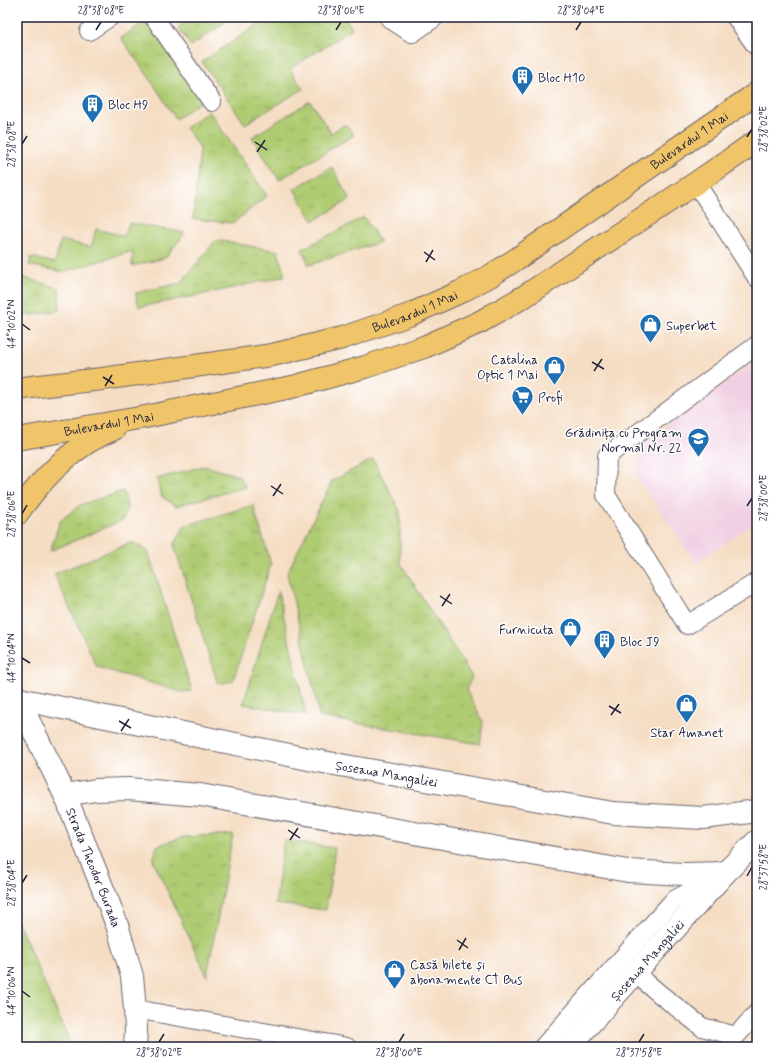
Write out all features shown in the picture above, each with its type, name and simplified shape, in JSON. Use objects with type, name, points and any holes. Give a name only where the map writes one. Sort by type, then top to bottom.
[{"type":"main road","name":"Bulevardul 1 Mai","points":[[17,389],[102,379],[272,355],[342,338],[409,315],[460,292],[490,276],[757,93]]},
{"type":"main road","name":"Bulevardul 1 Mai","points":[[17,439],[145,417],[292,387],[364,367],[424,347],[480,322],[525,296],[757,140]]},
{"type":"main road","points":[[17,380],[39,386]]},
{"type":"main road","points":[[17,514],[31,494],[60,462],[86,443],[107,432],[145,417]]},
{"type":"street","points":[[391,17],[412,31],[432,17]]},
{"type":"street","points":[[738,17],[757,44]]},
{"type":"street","name":"Strada Theodor Burada","points":[[18,698],[65,795],[120,935],[132,976],[136,1031],[135,1047]]},
{"type":"street","name":"Șoseaua Mangaliei","points":[[18,698],[323,762],[612,813],[703,818],[757,811]]},
{"type":"street","points":[[65,795],[96,790],[128,789],[200,795],[628,871],[684,874],[725,873]]},
{"type":"street","name":"Șoseaua Mangaliei","points":[[569,1047],[725,873],[757,841]]},
{"type":"lane","points":[[89,31],[110,17]]},
{"type":"lane","points":[[154,17],[212,102]]},
{"type":"lane","points":[[696,182],[757,278]]},
{"type":"lane","points":[[757,345],[607,456],[606,495],[687,625],[757,582]]},
{"type":"lane","points":[[543,1047],[674,900],[725,873]]},
{"type":"lane","points":[[635,973],[702,1027],[736,1036],[757,1012]]},
{"type":"lane","points":[[135,1008],[347,1047]]},
{"type":"shaded area","name":"Grădinița cu Program Normal Nr. 22","points":[[757,360],[757,521],[696,563],[635,474],[643,443]]},
{"type":"green space","points":[[192,17],[232,17],[191,46],[178,28]]},
{"type":"green space","points":[[269,17],[344,17],[352,28],[290,69],[303,89],[245,124],[202,62]]},
{"type":"green space","points":[[147,20],[201,101],[176,119],[121,38]]},
{"type":"green space","points":[[310,101],[331,133],[346,124],[354,135],[279,180],[252,137]]},
{"type":"green space","points":[[209,111],[267,196],[233,223],[193,219],[200,148],[185,128]]},
{"type":"green space","points":[[332,167],[350,200],[313,221],[294,189]]},
{"type":"green space","points":[[364,217],[380,242],[309,265],[302,249]]},
{"type":"green space","points":[[129,223],[185,233],[165,258],[132,266],[133,251],[63,272],[29,265],[31,257],[55,263],[61,240],[91,247],[96,229],[124,236]]},
{"type":"green space","points":[[216,240],[278,251],[285,276],[139,307],[135,293],[181,283]]},
{"type":"green space","points":[[17,276],[59,288],[60,310],[33,315],[17,315]]},
{"type":"green space","points":[[373,459],[400,511],[400,562],[472,677],[466,690],[483,722],[480,744],[320,717],[287,573],[332,481]]},
{"type":"green space","points":[[204,466],[239,476],[246,487],[176,506],[162,497],[156,479]]},
{"type":"green space","points":[[123,491],[128,508],[123,520],[50,551],[60,521],[80,505]]},
{"type":"green space","points":[[253,505],[271,564],[233,681],[218,684],[174,545],[184,526]]},
{"type":"green space","points":[[132,542],[148,551],[192,691],[181,692],[97,667],[54,574]]},
{"type":"green space","points":[[278,591],[306,715],[243,704]]},
{"type":"green space","points":[[233,834],[207,976],[153,860],[157,846],[183,837]]},
{"type":"green space","points":[[284,840],[335,848],[326,910],[275,904]]},
{"type":"green space","points":[[17,920],[72,1047],[17,1047]]},
{"type":"place","name":"Bloc H10","points":[[523,96]]},
{"type":"place","name":"Bloc H9","points":[[93,124]]},
{"type":"place","name":"Superbet","points":[[650,344]]},
{"type":"place","name":"Catalina Optic 1 Mai","points":[[554,386]]},
{"type":"place","name":"Profi","points":[[522,416]]},
{"type":"place","name":"Grădinița cu Program Normal Nr. 22","points":[[698,458]]},
{"type":"place","name":"Furnicuta","points":[[570,648]]},
{"type":"place","name":"Bloc J9","points":[[605,660]]},
{"type":"place","name":"Star Amanet","points":[[687,724]]},
{"type":"place","name":"Casă bilete și abonamente CT Bus","points":[[395,990]]}]
